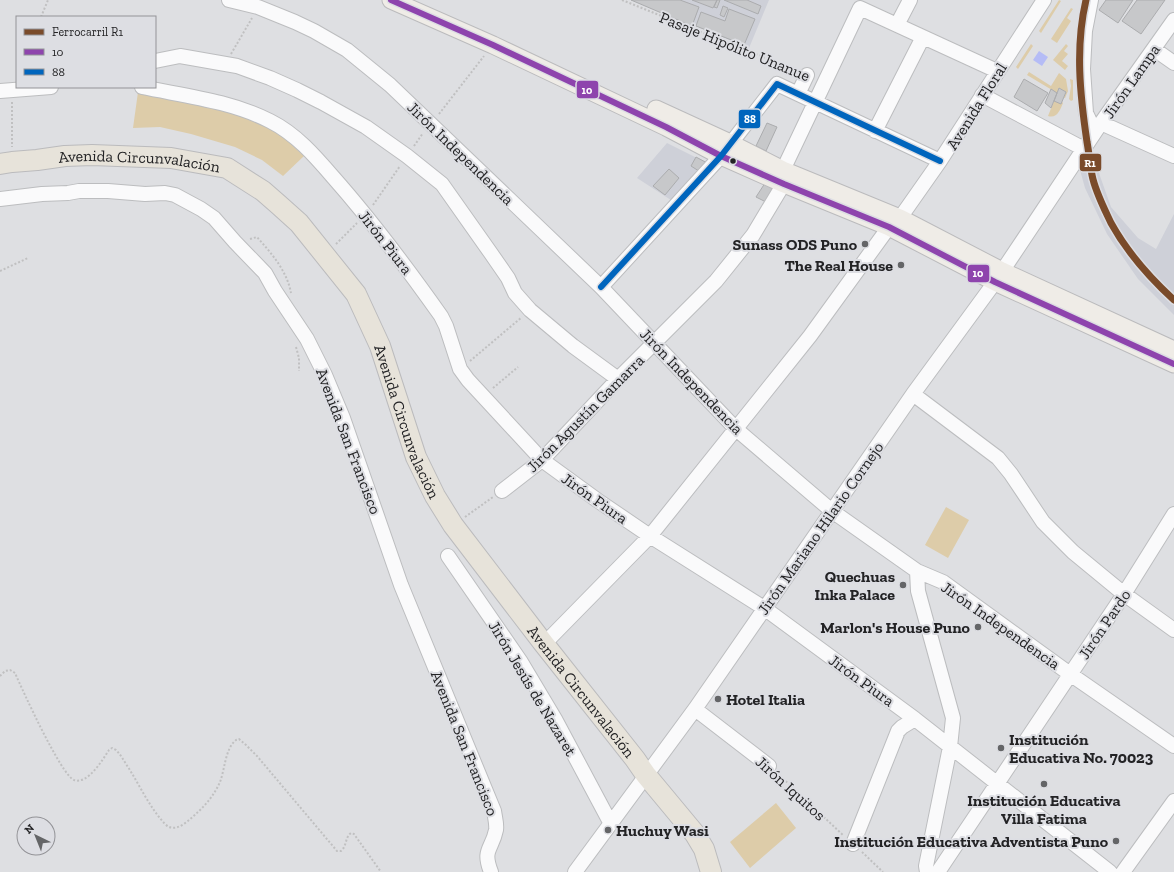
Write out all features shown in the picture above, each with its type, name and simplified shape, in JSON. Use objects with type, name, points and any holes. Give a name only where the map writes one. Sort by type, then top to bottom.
[{"type":"highway","name":"Avenida Circunvalación","points":[[6,163],[65,156],[92,155],[171,158],[227,168],[264,191],[299,224],[356,294],[380,346],[416,457],[435,496],[453,525],[646,775],[695,834],[704,849],[711,872]]},
{"type":"main road","points":[[391,0],[493,44],[666,127],[726,149]]},
{"type":"main road","points":[[409,0],[495,37],[726,149],[894,223],[998,277],[1174,364]]},
{"type":"main road","points":[[998,277],[1174,350]]},
{"type":"street","name":"Jirón Independencia","points":[[229,0],[258,7],[295,22],[347,50],[390,85],[601,287],[736,429],[832,511],[917,571],[943,582],[1070,674],[1174,746]]},
{"type":"street","points":[[910,0],[897,25],[997,71]]},
{"type":"street","name":"Avenida Floral","points":[[544,644],[650,536],[810,336],[940,161],[1044,0]]},
{"type":"street","points":[[1091,0],[1085,31],[1083,69],[1086,113],[1098,128],[1174,156]]},
{"type":"street","name":"Jirón Agustín Gamarra","points":[[502,491],[542,460],[618,379],[734,261],[753,235],[786,176],[815,102],[860,8],[897,25]]},
{"type":"street","name":"Jirón Lampa","points":[[998,277],[1098,128],[1174,20]]},
{"type":"street","points":[[875,131],[923,37]]},
{"type":"street","points":[[1154,49],[1174,63]]},
{"type":"street","points":[[156,61],[180,56],[226,64],[270,78],[321,102],[366,127],[442,184],[508,278],[516,293],[530,310],[563,338],[618,379]]},
{"type":"street","points":[[798,94],[807,75]]},
{"type":"street","points":[[601,287],[726,149],[777,84],[940,161]]},
{"type":"street","points":[[6,91],[39,88]]},
{"type":"street","name":"Jirón Piura","points":[[147,88],[213,102],[254,114],[280,127],[301,143],[365,214],[441,316],[446,326],[460,369],[482,397],[542,460],[650,536],[764,608],[915,720],[1110,872]]},
{"type":"street","points":[[982,96],[1084,149]]},
{"type":"street","name":"Avenida San Francisco","points":[[0,199],[79,191],[108,191],[145,194],[165,193],[174,195],[201,209],[214,218],[265,273],[275,291],[307,339],[326,375],[343,418],[401,585],[494,811],[496,830],[487,855],[491,872]]},
{"type":"street","name":"Jirón Mariano Hilario Cornejo","points":[[646,775],[695,709],[913,394],[998,277]]},
{"type":"street","points":[[913,394],[998,458],[1011,474],[1043,522],[1073,552],[1124,594],[1174,630]]},
{"type":"street","name":"Jirón Pardo","points":[[938,872],[1124,594],[1174,514]]},
{"type":"street","name":"Jirón Jesús de Nazaret","points":[[448,556],[521,662],[555,720],[611,824]]},
{"type":"street","points":[[917,571],[918,591],[953,718],[950,747],[926,866],[927,872]]},
{"type":"street","name":"Jirón Iquitos","points":[[695,709],[769,766]]},
{"type":"street","points":[[853,844],[898,731],[915,720]]},
{"type":"street","points":[[575,872],[646,775]]},
{"type":"street","points":[[1123,872],[1174,801]]},
{"type":"path","points":[[41,16],[48,0]]},
{"type":"path","name":"Pasaje Hipólito Unanue","points":[[622,0],[807,75]]},
{"type":"path","points":[[226,64],[258,7]]},
{"type":"path","points":[[6,91],[6,163]]},
{"type":"path","points":[[0,271],[28,258]]},
{"type":"path","points":[[460,369],[530,310]]},
{"type":"path","points":[[482,397],[518,367]]},
{"type":"path","points":[[453,525],[502,491]]},
{"type":"path","points":[[0,676],[5,671],[10,670],[15,673],[57,759],[70,777],[74,780],[84,778],[97,768],[112,748],[116,750],[165,824],[169,827],[175,828],[187,823],[207,804],[220,781],[230,746],[236,740],[239,740],[246,745],[262,762],[337,851],[341,851],[345,848],[348,836],[351,833],[354,834],[381,872]]},
{"type":"path","name":"Jirón Iquitos","points":[[769,766],[883,872]]},
{"type":"shaded area","points":[[631,0],[769,0],[749,48]]},
{"type":"shaded area","points":[[1059,0],[1061,1],[1041,33],[1039,31]]},
{"type":"shaded area","points":[[1071,8],[1073,9],[1067,18],[1071,21],[1057,43],[1051,39]]},
{"type":"shaded area","points":[[1031,44],[1033,46],[1018,69],[1016,67]]},
{"type":"shaded area","points":[[1066,44],[1068,46],[1064,51],[1068,54],[1062,61],[1068,66],[1065,70],[1053,60]]},
{"type":"shaded area","points":[[1029,72],[1051,86],[1059,73],[1066,79],[1068,91],[1065,98],[1066,92],[1059,88],[1057,93],[1027,75]]},
{"type":"shaded area","points":[[1070,79],[1073,80],[1073,100],[1071,101],[1069,99],[1071,86]]},
{"type":"shaded area","points":[[138,92],[243,117],[276,132],[304,156],[283,176],[262,160],[235,147],[191,134],[160,127],[133,128]]},
{"type":"shaded area","points":[[1054,101],[1061,104],[1062,102],[1063,103],[1056,115],[1051,117],[1048,116]]},
{"type":"shaded area","points":[[667,143],[709,164],[674,202],[637,178]]},
{"type":"shaded area","points":[[1093,153],[1111,207],[1138,238],[1156,249],[1174,214],[1174,315],[1138,279],[1107,234],[1085,188],[1080,170]]},
{"type":"shaded area","points":[[946,507],[969,520],[948,558],[925,545]]},
{"type":"shaded area","points":[[776,803],[796,828],[750,868],[730,842]]},
{"type":"water","points":[[1039,51],[1048,57],[1042,66],[1033,60]]},
{"type":"building","points":[[631,0],[680,0],[699,7],[692,26]]},
{"type":"building","points":[[692,0],[717,0],[713,8]]},
{"type":"building","points":[[717,0],[720,0],[717,8],[714,7]]},
{"type":"building","points":[[724,0],[747,0],[761,6],[758,14]]},
{"type":"building","points":[[1106,0],[1133,0],[1118,23],[1099,10]]},
{"type":"building","points":[[1137,0],[1165,0],[1141,34],[1122,21]]},
{"type":"building","points":[[723,6],[728,8],[724,17],[720,15]]},
{"type":"building","points":[[729,9],[755,19],[744,45],[696,26],[701,12],[725,21]]},
{"type":"building","points":[[1024,79],[1048,93],[1037,111],[1014,97]]},
{"type":"building","points":[[1059,88],[1066,92],[1061,104],[1054,101]]},
{"type":"building","points":[[1051,89],[1057,93],[1051,108],[1045,103]]},
{"type":"building","points":[[767,123],[777,127],[766,151],[756,146]]},
{"type":"building","points":[[696,157],[709,164],[702,173],[691,166]]},
{"type":"building","points":[[669,169],[679,178],[665,195],[653,186]]},
{"type":"building","points":[[767,180],[777,186],[766,202],[756,197]]},
{"type":"rail line","name":"R1","points":[[1086,0],[1081,35],[1080,71],[1084,124],[1093,181],[1117,234],[1148,274],[1174,300]]},
{"type":"transit line","name":"10","points":[[391,0],[493,45],[666,127],[721,156],[784,184],[889,227],[995,282],[1174,364]]},
{"type":"transit line","name":"88","points":[[601,287],[721,156],[777,84],[940,161]]},
{"type":"place","name":"Sunass ODS Puno","points":[[865,244]]},
{"type":"place","name":"The Real House","points":[[901,265]]},
{"type":"place","name":"Quechuas Inka Palace","points":[[903,585]]},
{"type":"place","name":"Marlon's House Puno","points":[[978,627]]},
{"type":"place","name":"Hotel Italia","points":[[718,699]]},
{"type":"place","name":"Institución Educativa No. 70023","points":[[1001,748]]},
{"type":"place","name":"Institución Educativa Villa Fatima","points":[[1044,784]]},
{"type":"place","name":"Huchuy Wasi","points":[[608,830]]},
{"type":"place","name":"Institución Educativa Adventista Puno","points":[[1116,841]]}]
